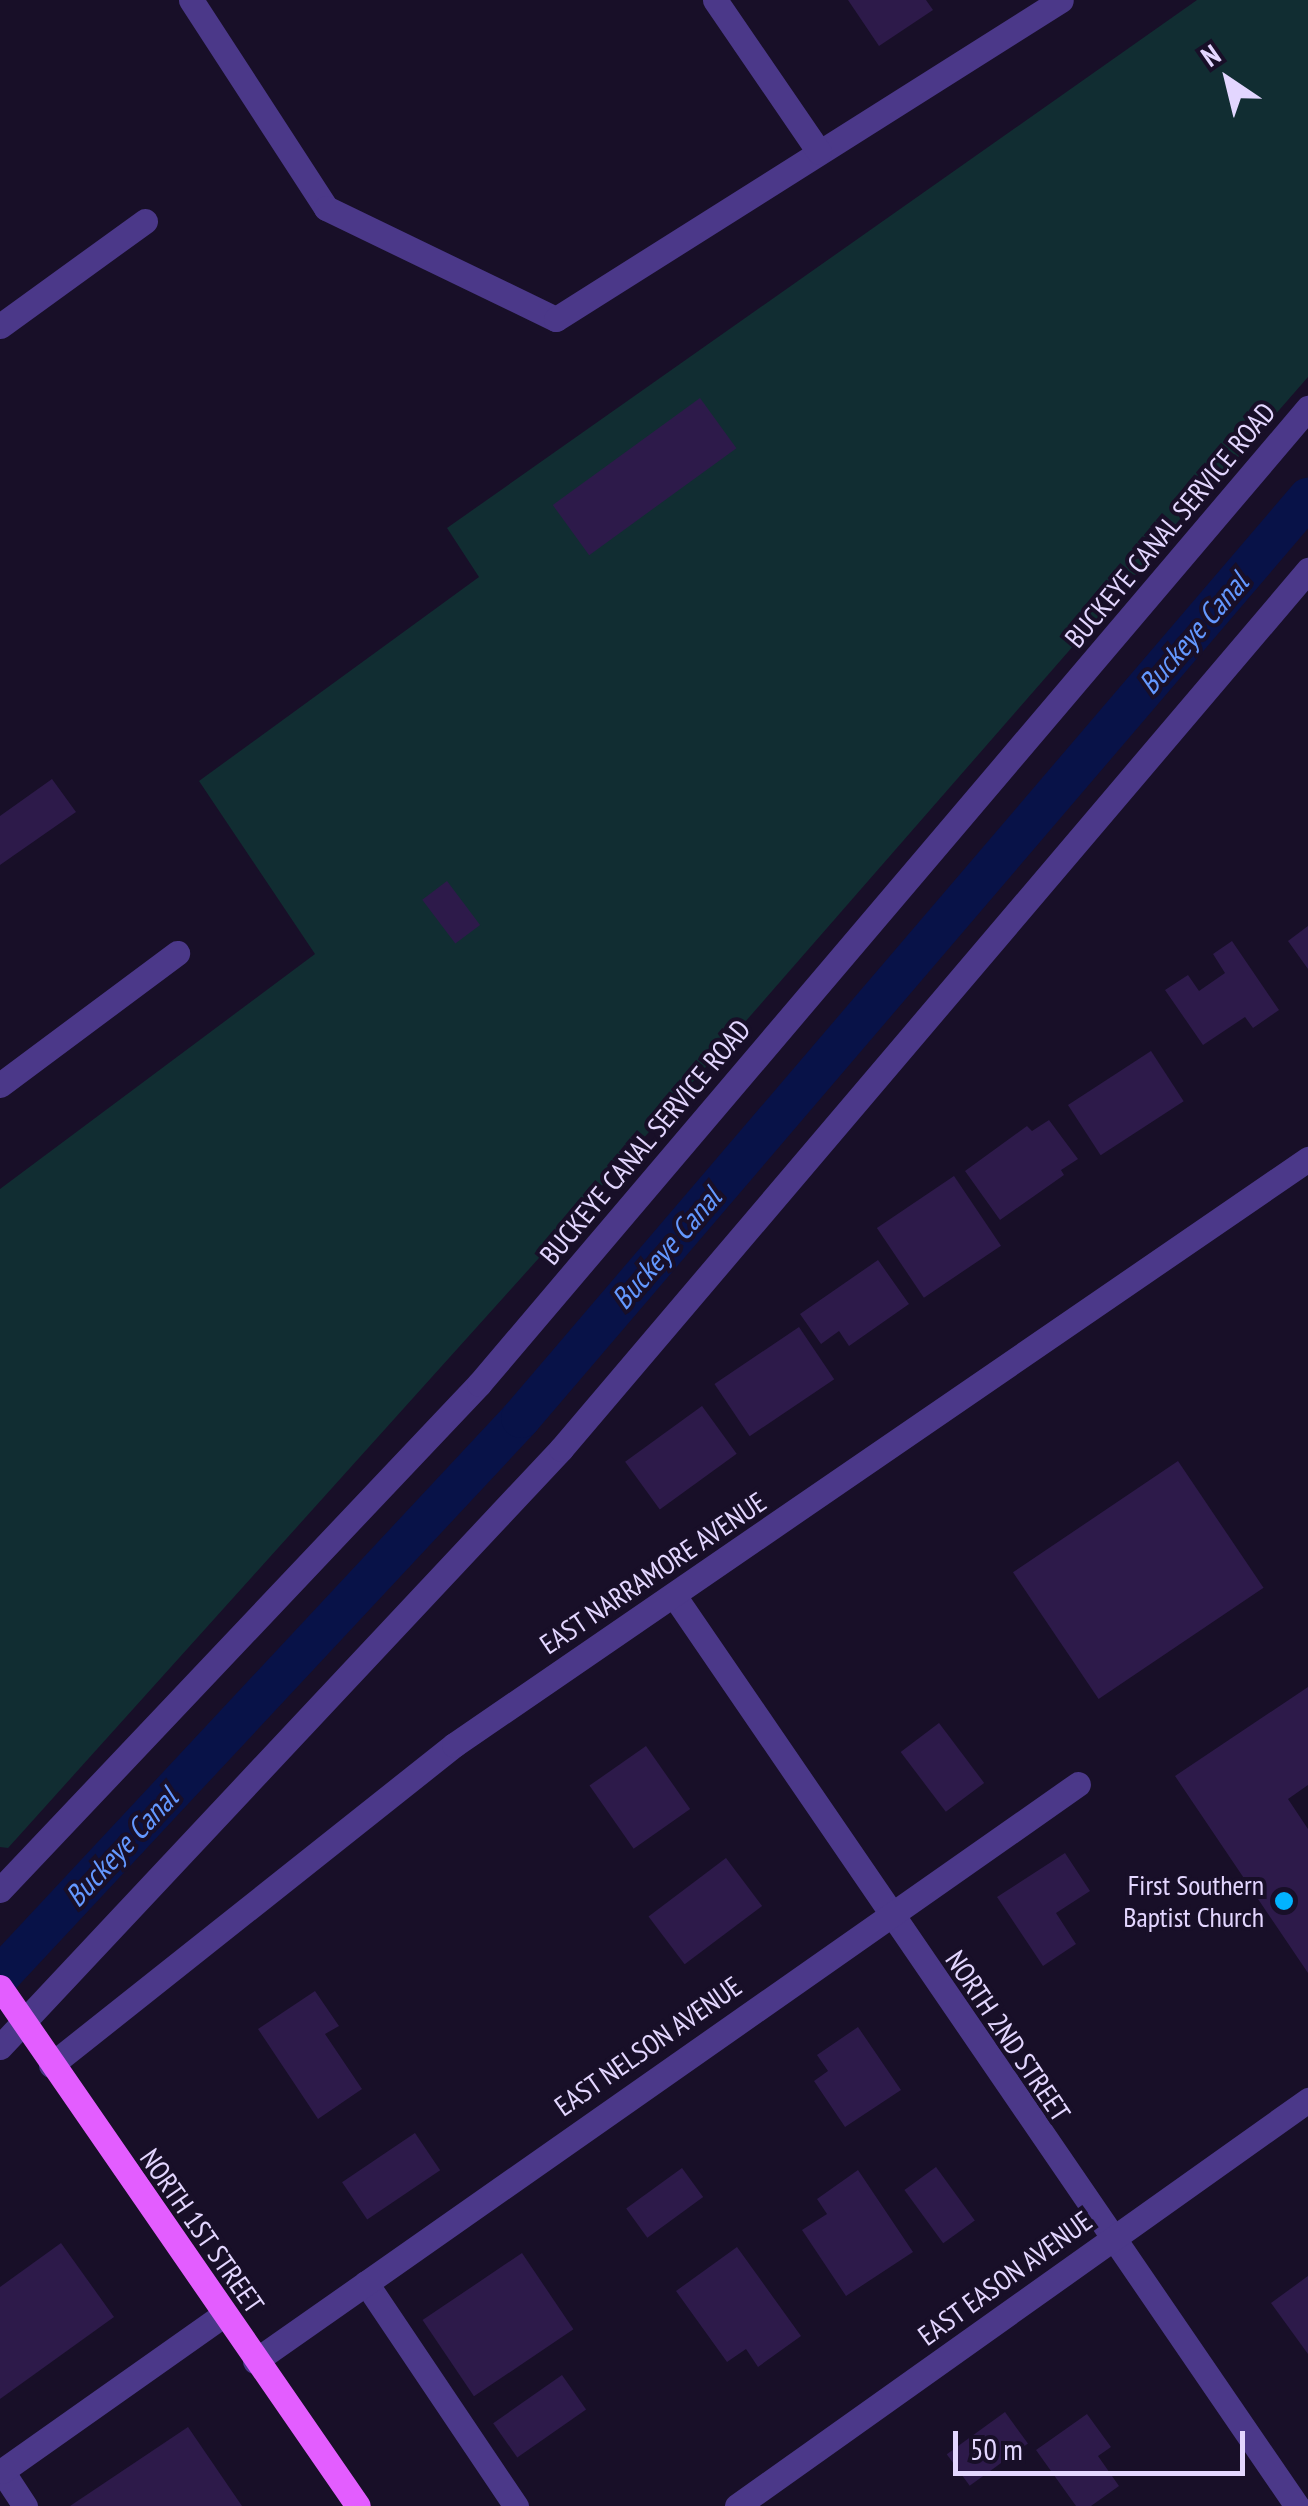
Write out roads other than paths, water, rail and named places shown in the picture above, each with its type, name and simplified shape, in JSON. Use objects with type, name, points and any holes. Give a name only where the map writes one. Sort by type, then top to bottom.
[{"type":"main road","name":"NORTH 1ST STREET","points":[[10,2003],[358,2506]]},
{"type":"street","points":[[190,0],[326,208],[556,319],[1061,0]]},
{"type":"street","points":[[715,0],[818,152]]},
{"type":"street","points":[[0,326],[145,221]]},
{"type":"street","name":"BUCKEYE CANAL SERVICE ROAD","points":[[0,1890],[480,1384],[1308,408]]},
{"type":"street","points":[[0,2047],[10,2003],[107,1938],[561,1449],[1308,570]]},
{"type":"street","points":[[0,1085],[177,953]]},
{"type":"street","name":"EAST NARRAMORE AVENUE","points":[[51,2065],[454,1745],[1308,1158]]},
{"type":"street","name":"NORTH 2ND STREET","points":[[674,1597],[1110,2239],[1297,2506]]},
{"type":"street","name":"EAST NELSON AVENUE","points":[[256,2360],[888,1913],[1078,1784]]},
{"type":"street","name":"EAST EASON AVENUE","points":[[737,2506],[1308,2100]]},
{"type":"street","points":[[366,2282],[516,2506]]},
{"type":"street","points":[[25,2506],[2,2472],[223,2315]]},
{"type":"waterway","name":"Buckeye Canal","points":[[0,1976],[521,1418],[1308,498]]},
{"type":"place","name":"First Southern Baptist Church","points":[[1284,1901]]}]
